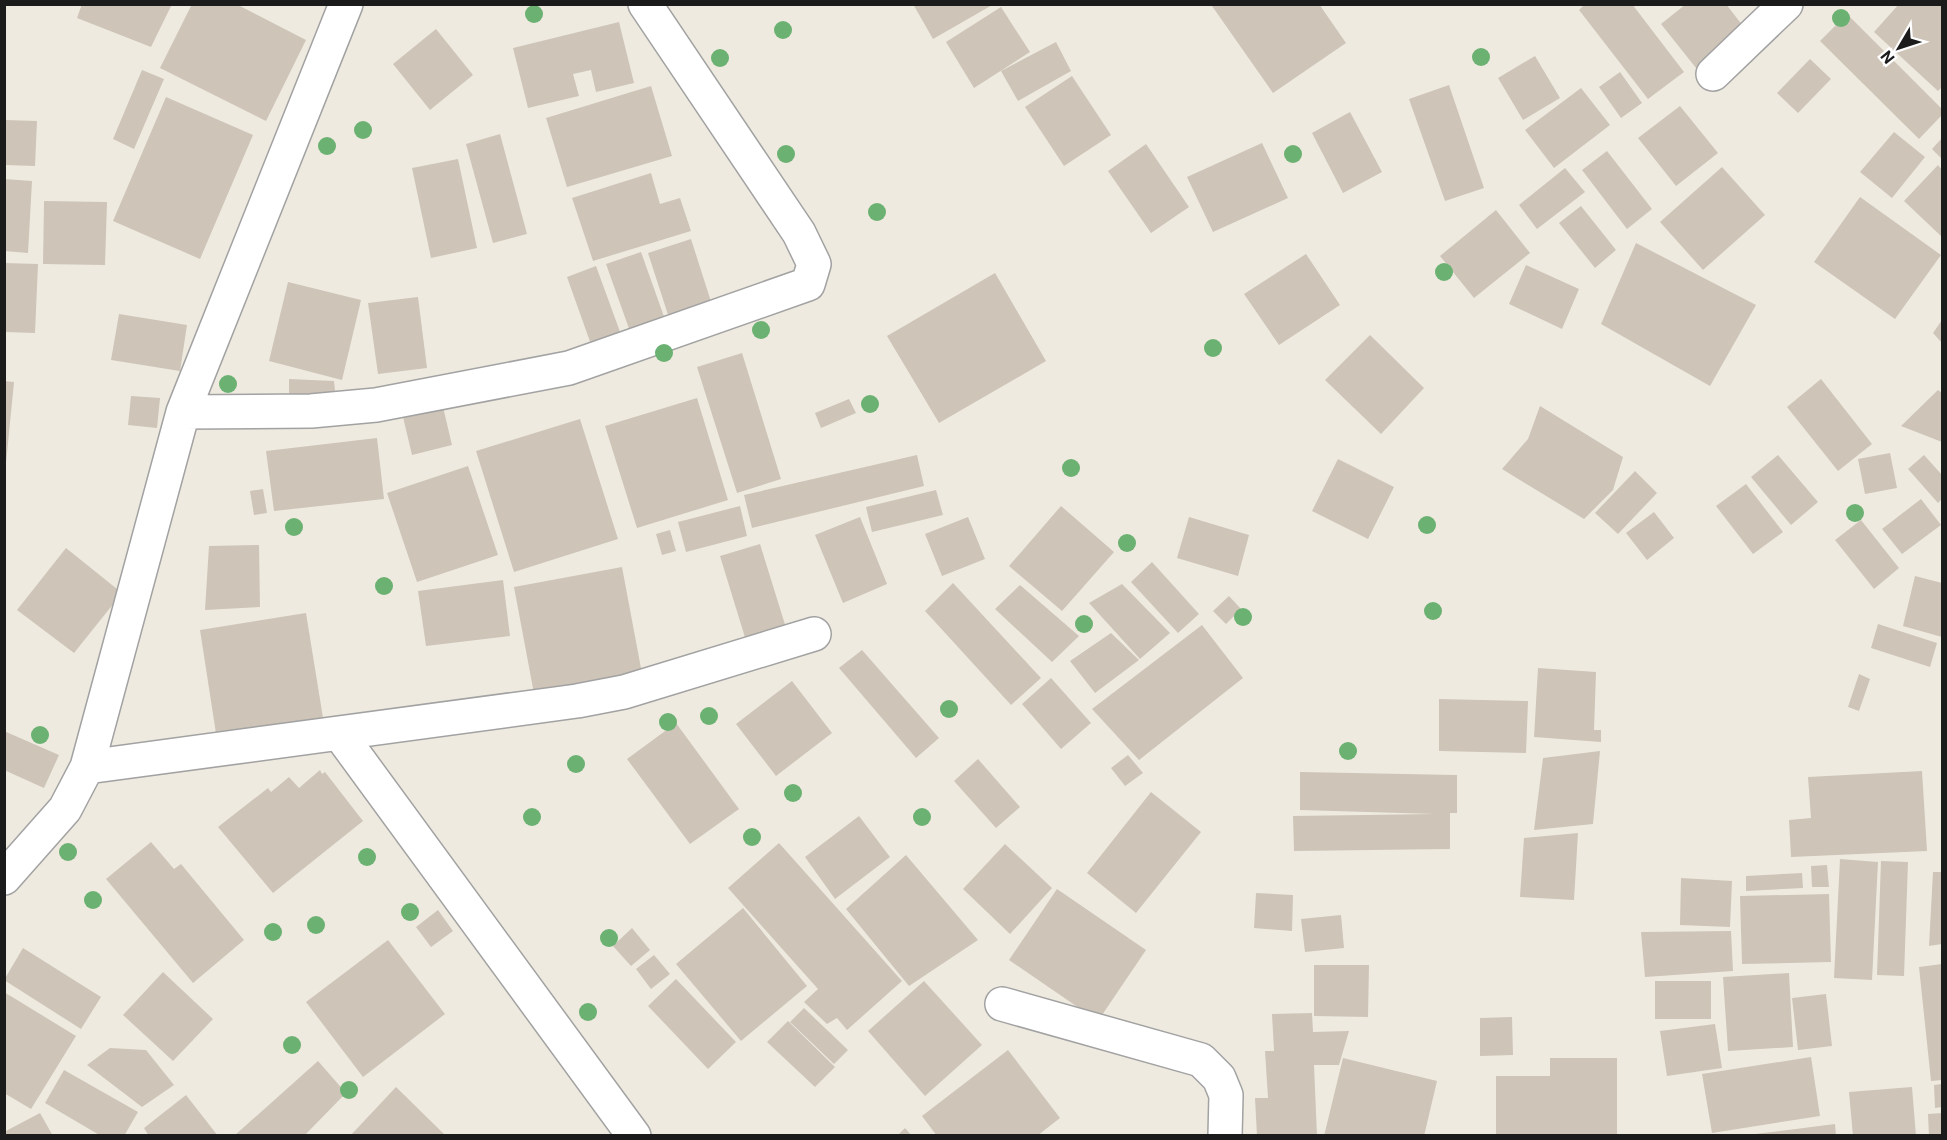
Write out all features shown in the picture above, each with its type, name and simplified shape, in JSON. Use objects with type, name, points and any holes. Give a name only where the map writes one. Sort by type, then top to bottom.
[{"type":"street","points":[[4,878],[65,809],[87,767],[183,412],[346,4]]},
{"type":"street","points":[[183,412],[310,411],[376,405],[569,368],[808,284],[814,264],[799,233],[645,4]]},
{"type":"street","points":[[1713,74],[1785,4]]},
{"type":"street","points":[[87,767],[577,701],[624,692],[814,634]]},
{"type":"street","points":[[339,733],[634,1136]]},
{"type":"street","points":[[1002,1004],[1202,1060],[1219,1078],[1226,1095],[1225,1136]]},
{"type":"building","points":[[82,4],[172,4],[151,47],[77,18]]},
{"type":"building","points":[[192,4],[236,4],[306,40],[266,121],[160,68]]},
{"type":"building","points":[[913,4],[994,4],[933,39]]},
{"type":"building","points":[[1213,4],[1319,4],[1346,43],[1273,93],[1212,6]]},
{"type":"building","points":[[1585,4],[1632,4],[1684,72],[1648,99],[1579,10]]},
{"type":"building","points":[[1686,4],[1726,4],[1746,30],[1696,68],[1661,24]]},
{"type":"building","points":[[1899,4],[1942,4],[1942,87],[1938,91],[1874,32]]},
{"type":"building","points":[[1001,7],[1030,52],[974,88],[946,42]]},
{"type":"building","points":[[1847,14],[1942,109],[1942,115],[1919,139],[1820,41]]},
{"type":"building","points":[[619,22],[634,83],[596,92],[591,70],[573,74],[579,96],[528,108],[513,48]]},
{"type":"building","points":[[436,29],[473,75],[430,110],[393,64]]},
{"type":"building","points":[[1056,42],[1071,71],[1018,101],[1001,71]]},
{"type":"building","points":[[1535,56],[1560,98],[1523,120],[1498,78]]},
{"type":"building","points":[[1810,59],[1831,79],[1798,113],[1777,93]]},
{"type":"building","points":[[142,70],[164,79],[134,149],[113,139]]},
{"type":"building","points":[[1620,72],[1642,103],[1621,118],[1599,87]]},
{"type":"building","points":[[1072,76],[1111,135],[1064,166],[1025,107]]},
{"type":"building","points":[[1449,85],[1484,188],[1445,201],[1409,99]]},
{"type":"building","points":[[651,86],[672,156],[567,187],[546,118]]},
{"type":"building","points":[[1581,88],[1610,125],[1554,168],[1525,130]]},
{"type":"building","points":[[166,97],[253,135],[200,259],[113,221]]},
{"type":"building","points":[[1680,106],[1718,153],[1676,186],[1638,138]]},
{"type":"building","points":[[1350,112],[1382,172],[1343,193],[1312,133]]},
{"type":"building","points":[[4,120],[37,121],[35,166],[4,165]]},
{"type":"building","points":[[1894,132],[1925,157],[1892,198],[1860,172]]},
{"type":"building","points":[[500,134],[527,234],[493,243],[466,144]]},
{"type":"building","points":[[1942,138],[1942,159],[1932,149]]},
{"type":"building","points":[[1262,143],[1288,198],[1213,232],[1187,177]]},
{"type":"building","points":[[1146,144],[1189,207],[1151,233],[1108,171]]},
{"type":"building","points":[[1607,151],[1652,209],[1627,229],[1582,170]]},
{"type":"building","points":[[458,159],[477,248],[431,258],[412,168]]},
{"type":"building","points":[[1938,165],[1942,170],[1942,237],[1904,201]]},
{"type":"building","points":[[1722,167],[1765,215],[1703,270],[1660,222]]},
{"type":"building","points":[[1565,168],[1585,192],[1537,229],[1519,205]]},
{"type":"building","points":[[651,173],[660,204],[680,198],[691,231],[593,261],[572,198]]},
{"type":"building","points":[[4,179],[32,181],[28,253],[4,251]]},
{"type":"building","points":[[1860,197],[1941,255],[1895,319],[1814,262]]},
{"type":"building","points":[[44,201],[107,202],[105,265],[43,264]]},
{"type":"building","points":[[1581,206],[1616,250],[1595,268],[1559,223]]},
{"type":"building","points":[[1496,210],[1530,253],[1474,298],[1440,256]]},
{"type":"building","points":[[691,239],[714,311],[671,324],[648,253]]},
{"type":"building","points":[[1636,243],[1756,305],[1710,386],[1601,324]]},
{"type":"building","points":[[641,252],[667,325],[632,337],[606,264]]},
{"type":"building","points":[[1306,254],[1340,305],[1279,345],[1244,294]]},
{"type":"building","points":[[4,263],[38,264],[35,333],[4,332]]},
{"type":"building","points":[[1526,265],[1579,289],[1562,329],[1509,304]]},
{"type":"building","points":[[596,266],[623,340],[593,350],[567,277]]},
{"type":"building","points":[[995,273],[1046,361],[939,423],[887,336]]},
{"type":"building","points":[[288,282],[361,300],[342,380],[269,361]]},
{"type":"building","points":[[418,297],[427,368],[378,374],[368,303]]},
{"type":"building","points":[[119,314],[187,325],[180,371],[111,360]]},
{"type":"building","points":[[1942,320],[1942,343],[1933,333]]},
{"type":"building","points":[[1370,335],[1424,388],[1381,434],[1325,380]]},
{"type":"building","points":[[742,353],[781,479],[737,493],[697,367]]},
{"type":"building","points":[[289,379],[334,381],[336,401],[289,404]]},
{"type":"building","points":[[1821,379],[1872,444],[1838,471],[1787,407]]},
{"type":"building","points":[[4,381],[14,382],[6,463],[4,463]]},
{"type":"building","points":[[1938,390],[1942,393],[1942,442],[1901,426]]},
{"type":"building","points":[[131,396],[160,398],[157,428],[128,425]]},
{"type":"building","points":[[697,398],[728,500],[637,528],[605,426]]},
{"type":"building","points":[[849,399],[856,413],[821,428],[815,413]]},
{"type":"building","points":[[1540,406],[1623,457],[1613,490],[1584,519],[1502,469],[1528,439]]},
{"type":"building","points":[[443,407],[452,445],[412,455],[403,417]]},
{"type":"building","points":[[580,419],[618,539],[514,572],[476,451]]},
{"type":"building","points":[[377,438],[384,499],[274,511],[266,451]]},
{"type":"building","points":[[1890,453],[1897,488],[1865,494],[1858,459]]},
{"type":"building","points":[[917,455],[924,486],[752,528],[744,495]]},
{"type":"building","points":[[1778,455],[1818,502],[1791,525],[1751,477]]},
{"type":"building","points":[[1924,455],[1942,475],[1942,499],[1938,503],[1908,469]]},
{"type":"building","points":[[1338,459],[1394,487],[1368,539],[1312,511]]},
{"type":"building","points":[[468,466],[498,555],[417,582],[387,493]]},
{"type":"building","points":[[1635,471],[1657,493],[1618,534],[1595,513]]},
{"type":"building","points":[[1746,484],[1783,532],[1753,554],[1716,506]]},
{"type":"building","points":[[263,489],[267,513],[254,515],[250,491]]},
{"type":"building","points":[[936,490],[943,515],[872,532],[866,507]]},
{"type":"building","points":[[1921,499],[1941,525],[1902,554],[1882,529]]},
{"type":"building","points":[[740,506],[747,536],[686,552],[678,522]]},
{"type":"building","points":[[1061,506],[1114,552],[1062,611],[1009,566]]},
{"type":"building","points":[[1654,512],[1674,538],[1647,560],[1626,533]]},
{"type":"building","points":[[860,517],[887,584],[843,603],[815,535]]},
{"type":"building","points":[[968,517],[985,559],[942,576],[925,534]]},
{"type":"building","points":[[1189,517],[1249,535],[1238,576],[1177,558]]},
{"type":"building","points":[[1861,520],[1899,568],[1874,589],[1835,540]]},
{"type":"building","points":[[670,530],[676,551],[662,555],[656,534]]},
{"type":"building","points":[[760,544],[787,631],[747,644],[720,556]]},
{"type":"building","points":[[259,545],[260,607],[205,610],[209,546]]},
{"type":"building","points":[[66,548],[122,593],[74,653],[17,610]]},
{"type":"building","points":[[1152,562],[1199,614],[1178,633],[1131,582]]},
{"type":"building","points":[[622,567],[643,679],[535,699],[514,587]]},
{"type":"building","points":[[1915,576],[1942,583],[1942,637],[1903,626]]},
{"type":"building","points":[[503,580],[510,636],[426,646],[418,591]]},
{"type":"building","points":[[953,583],[1041,678],[1011,705],[925,611]]},
{"type":"building","points":[[1122,584],[1170,633],[1140,659],[1089,603]]},
{"type":"building","points":[[1020,585],[1079,636],[1052,662],[995,609]]},
{"type":"building","points":[[1229,596],[1241,609],[1226,624],[1213,611]]},
{"type":"building","points":[[306,613],[324,724],[217,740],[200,630]]},
{"type":"building","points":[[1878,624],[1937,643],[1930,667],[1871,648]]},
{"type":"building","points":[[1202,625],[1243,678],[1139,760],[1092,709]]},
{"type":"building","points":[[1111,633],[1139,660],[1095,693],[1070,661]]},
{"type":"building","points":[[862,650],[939,738],[916,758],[839,668]]},
{"type":"building","points":[[1538,668],[1596,672],[1594,730],[1601,730],[1601,742],[1534,737]]},
{"type":"building","points":[[1859,674],[1870,679],[1859,711],[1848,707]]},
{"type":"building","points":[[1051,678],[1091,723],[1061,749],[1022,704]]},
{"type":"building","points":[[792,681],[832,733],[776,776],[736,724]]},
{"type":"building","points":[[1439,699],[1528,701],[1526,753],[1439,751]]},
{"type":"building","points":[[676,723],[739,809],[690,844],[627,759]]},
{"type":"building","points":[[4,731],[59,755],[44,788],[4,770]]},
{"type":"building","points":[[1600,751],[1593,824],[1534,830],[1543,758]]},
{"type":"building","points":[[1128,755],[1143,773],[1125,786],[1111,768]]},
{"type":"building","points":[[978,759],[1020,807],[996,828],[954,781]]},
{"type":"building","points":[[320,770],[322,774],[325,772],[363,821],[273,893],[218,827],[268,788],[271,792],[289,777],[299,788]]},
{"type":"building","points":[[1922,771],[1927,851],[1791,857],[1789,820],[1811,818],[1808,777]]},
{"type":"building","points":[[1300,772],[1457,775],[1457,813],[1450,813],[1450,849],[1294,851],[1293,816],[1435,814],[1300,810]]},
{"type":"building","points":[[1151,792],[1201,832],[1136,913],[1087,873]]},
{"type":"building","points":[[859,816],[890,857],[835,899],[805,857]]},
{"type":"building","points":[[1578,833],[1574,900],[1520,897],[1524,838]]},
{"type":"building","points":[[151,842],[174,869],[181,864],[244,940],[193,983],[106,879]]},
{"type":"building","points":[[779,843],[902,981],[847,1030],[837,1018],[827,1024],[804,1002],[818,989],[728,888]]},
{"type":"building","points":[[1005,844],[1052,888],[1010,934],[963,889]]},
{"type":"building","points":[[906,855],[978,940],[909,986],[846,909]]},
{"type":"building","points":[[1840,859],[1878,862],[1872,980],[1834,978]]},
{"type":"building","points":[[1881,861],[1908,862],[1904,976],[1877,975]]},
{"type":"building","points":[[1827,865],[1829,887],[1812,887],[1811,866]]},
{"type":"building","points":[[1933,872],[1942,872],[1942,944],[1929,946]]},
{"type":"building","points":[[1802,873],[1803,888],[1746,891],[1746,876]]},
{"type":"building","points":[[1681,878],[1732,881],[1730,927],[1680,925]]},
{"type":"building","points":[[1057,889],[1146,950],[1098,1021],[1009,960]]},
{"type":"building","points":[[1256,893],[1293,895],[1292,931],[1254,928]]},
{"type":"building","points":[[1829,894],[1831,962],[1742,964],[1740,896]]},
{"type":"building","points":[[743,908],[807,986],[741,1041],[676,964]]},
{"type":"building","points":[[438,910],[453,931],[431,947],[416,927]]},
{"type":"building","points":[[1341,915],[1344,948],[1305,952],[1301,919]]},
{"type":"building","points":[[632,928],[650,950],[631,966],[613,946]]},
{"type":"building","points":[[1731,931],[1733,971],[1645,977],[1641,932]]},
{"type":"building","points":[[388,940],[445,1014],[363,1077],[306,1002]]},
{"type":"building","points":[[23,948],[101,997],[81,1029],[4,980]]},
{"type":"building","points":[[654,955],[670,974],[651,989],[636,969]]},
{"type":"building","points":[[1942,964],[1942,1080],[1931,1081],[1919,967]]},
{"type":"building","points":[[1314,965],[1369,965],[1368,1017],[1314,1016]]},
{"type":"building","points":[[163,972],[213,1019],[173,1061],[123,1015]]},
{"type":"building","points":[[1789,973],[1793,1047],[1728,1051],[1723,977]]},
{"type":"building","points":[[676,979],[736,1042],[708,1069],[648,1006]]},
{"type":"building","points":[[924,981],[982,1045],[925,1096],[868,1031]]},
{"type":"building","points":[[1655,981],[1711,981],[1711,1019],[1655,1019]]},
{"type":"building","points":[[4,992],[76,1036],[31,1109],[4,1093]]},
{"type":"building","points":[[1826,994],[1832,1046],[1798,1050],[1792,998]]},
{"type":"building","points":[[804,1008],[848,1050],[834,1064],[790,1022]]},
{"type":"building","points":[[1312,1013],[1313,1032],[1349,1031],[1339,1065],[1314,1065],[1317,1136],[1257,1136],[1255,1098],[1268,1098],[1265,1051],[1274,1051],[1272,1014]]},
{"type":"building","points":[[1512,1017],[1513,1055],[1480,1056],[1480,1018]]},
{"type":"building","points":[[788,1021],[835,1067],[815,1087],[767,1042]]},
{"type":"building","points":[[1715,1024],[1722,1068],[1667,1076],[1660,1031]]},
{"type":"building","points":[[110,1048],[146,1050],[174,1085],[142,1107],[87,1065]]},
{"type":"building","points":[[1008,1050],[1060,1118],[1037,1136],[937,1136],[922,1116]]},
{"type":"building","points":[[1811,1057],[1820,1116],[1712,1133],[1702,1074]]},
{"type":"building","points":[[1343,1058],[1437,1081],[1424,1136],[1324,1136]]},
{"type":"building","points":[[1550,1058],[1617,1058],[1617,1136],[1496,1136],[1496,1076],[1550,1076]]},
{"type":"building","points":[[318,1061],[346,1093],[304,1136],[234,1136]]},
{"type":"building","points":[[64,1070],[138,1112],[124,1136],[101,1136],[45,1103]]},
{"type":"building","points":[[1942,1084],[1942,1107],[1935,1108],[1934,1085]]},
{"type":"building","points":[[396,1087],[446,1136],[350,1136]]},
{"type":"building","points":[[1912,1087],[1916,1136],[1853,1136],[1849,1092]]},
{"type":"building","points":[[186,1095],[218,1136],[149,1136],[144,1128]]},
{"type":"building","points":[[40,1113],[53,1136],[4,1136],[4,1132]]},
{"type":"building","points":[[1942,1113],[1942,1136],[1929,1136],[1928,1114]]},
{"type":"building","points":[[1835,1124],[1836,1136],[1756,1136],[1755,1134]]},
{"type":"building","points":[[905,1128],[912,1136],[897,1136]]}]
